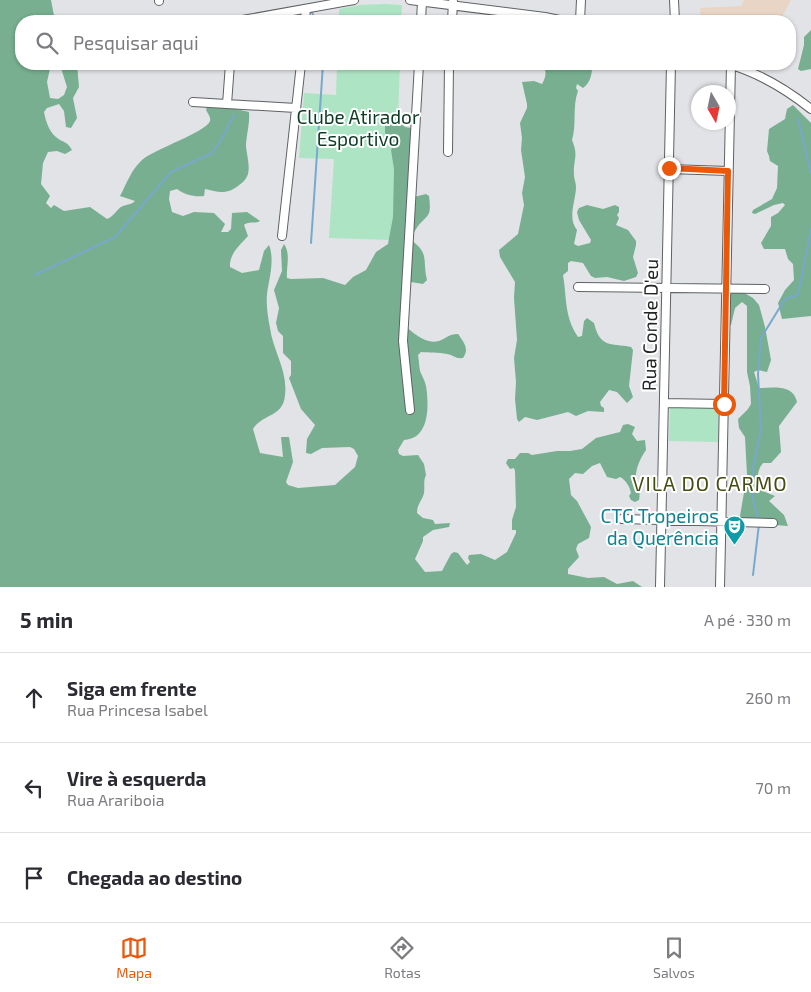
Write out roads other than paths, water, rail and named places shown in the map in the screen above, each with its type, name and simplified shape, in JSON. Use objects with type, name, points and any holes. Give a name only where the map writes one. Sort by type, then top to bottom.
[{"type":"street","points":[[272,15],[354,0]]},
{"type":"street","points":[[410,0],[453,3],[532,15]]},
{"type":"street","points":[[580,15],[581,0]]},
{"type":"street","points":[[674,0],[675,15]]},
{"type":"street","points":[[421,15],[422,1]]},
{"type":"street","points":[[306,9],[306,15]]},
{"type":"street","points":[[227,104],[230,70]]},
{"type":"street","points":[[282,236],[300,70]]},
{"type":"street","points":[[410,410],[403,341],[419,70]]},
{"type":"street","points":[[448,152],[449,70]]},
{"type":"street","name":"Rua Conde D'eu","points":[[660,587],[671,70]]},
{"type":"street","points":[[720,587],[727,288],[729,70]]},
{"type":"street","points":[[748,70],[797,97],[811,109]]},
{"type":"street","points":[[193,102],[296,108]]},
{"type":"street","points":[[669,168],[728,171]]},
{"type":"street","points":[[578,287],[765,289]]},
{"type":"street","points":[[664,403],[724,404]]},
{"type":"street","points":[[622,519],[773,523]]},
{"type":"waterway","points":[[311,9],[313,15]]},
{"type":"waterway","points":[[311,243],[323,70]]},
{"type":"waterway","points":[[35,275],[115,237],[171,172],[212,153],[234,115]]},
{"type":"waterway","points":[[798,119],[811,173]]},
{"type":"waterway","points":[[758,519],[752,494],[753,468],[761,430],[758,374],[761,338],[785,299],[798,295],[811,229]]},
{"type":"waterway","points":[[753,575],[759,524]]},
{"type":"place","name":"CTG Tropeiros da Querência","points":[[735,546]]},
{"type":"district","name":"VILA DO CARMO","points":[[710,484]]},
{"type":"park label","name":"Clube Atirador Esportivo","points":[[358,128]]}]
